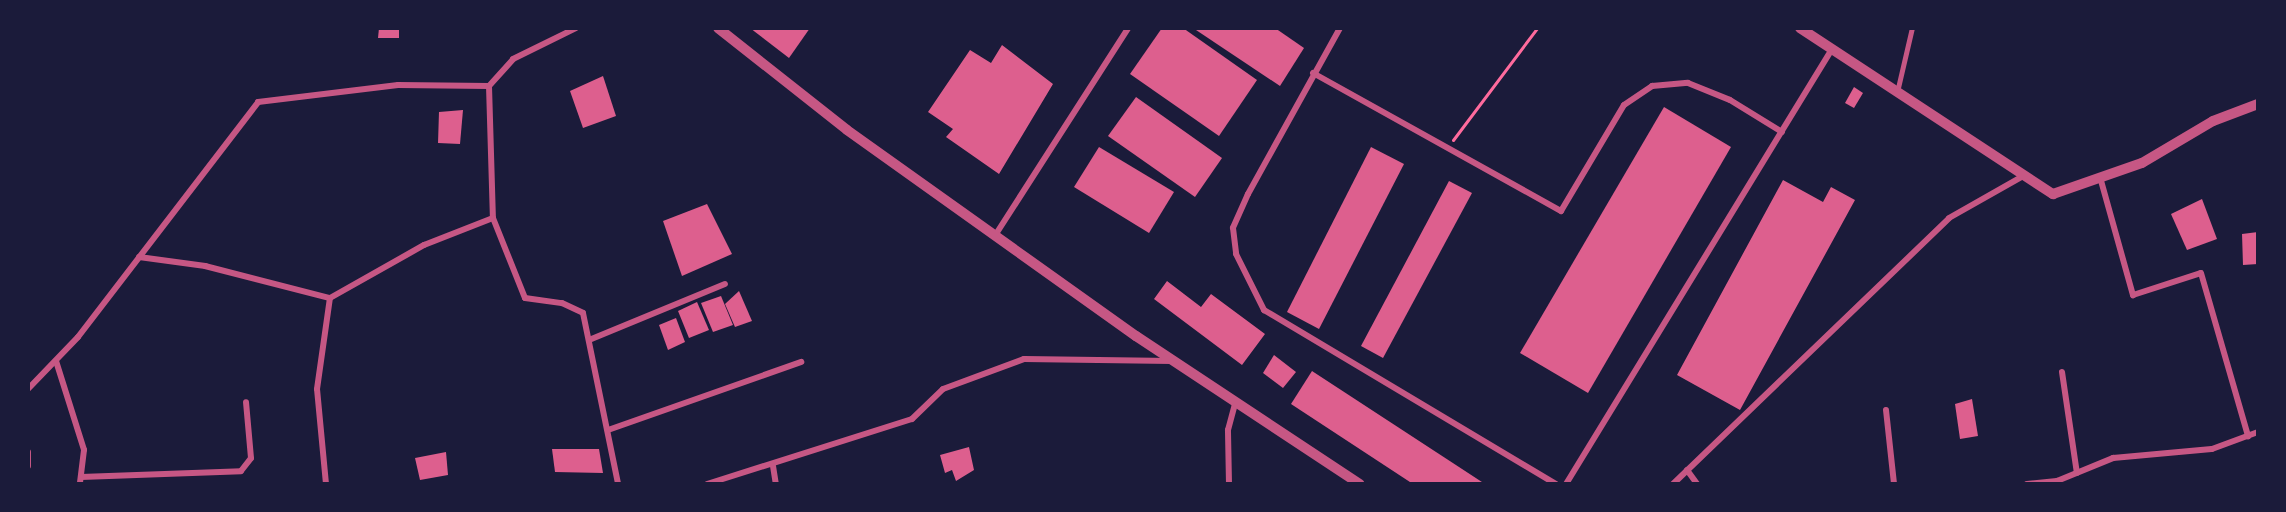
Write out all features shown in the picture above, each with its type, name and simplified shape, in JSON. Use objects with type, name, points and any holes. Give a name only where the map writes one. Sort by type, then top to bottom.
[{"type":"street","points":[[576,28],[513,59],[489,86],[493,218],[525,298],[583,313],[618,483]]},
{"type":"street","points":[[718,28],[847,130],[1176,361],[1360,483]]},
{"type":"street","points":[[996,234],[1128,28]]},
{"type":"street","points":[[1340,28],[1313,73],[1248,194],[1232,243],[1264,310],[1556,483]]},
{"type":"street","points":[[1800,28],[1834,46],[2053,194],[2142,163],[2213,121],[2258,104]]},
{"type":"street","points":[[1566,483],[1834,46]]},
{"type":"street","points":[[1313,73],[1561,211],[1624,105],[1653,86],[1688,83],[1730,100],[1782,132]]},
{"type":"street","points":[[28,389],[56,361],[139,258],[258,102],[398,85],[489,86]]},
{"type":"street","points":[[1673,483],[1949,218],[2025,175]]},
{"type":"street","points":[[2100,177],[2133,295],[2201,273],[2248,436]]},
{"type":"street","points":[[139,258],[205,266],[330,298],[424,245],[493,218]]},
{"type":"street","points":[[589,340],[725,284]]},
{"type":"street","points":[[326,483],[317,389],[330,298]]},
{"type":"street","points":[[707,483],[773,466],[912,419],[943,389],[1024,360],[1176,361]]},
{"type":"street","points":[[56,361],[84,450],[81,480],[241,471],[251,458],[246,402]]},
{"type":"street","points":[[608,430],[801,362]]},
{"type":"street","points":[[2062,372],[2078,472]]},
{"type":"street","points":[[1229,483],[1228,430],[1236,401]]},
{"type":"street","points":[[1886,410],[1894,483]]},
{"type":"street","points":[[2027,483],[2057,482],[2113,458],[2211,449],[2258,432]]},
{"type":"street","points":[[28,452],[28,466]]},
{"type":"street","points":[[773,466],[776,483]]},
{"type":"street","points":[[1687,470],[1697,483]]},
{"type":"lane","points":[[1898,88],[1912,28]]},
{"type":"path","points":[[1447,148],[1537,28]]},
{"type":"building","points":[[379,28],[399,28],[399,38],[378,38]]},
{"type":"building","points":[[750,28],[810,28],[789,58]]},
{"type":"building","points":[[1162,28],[1183,28],[1257,80],[1219,136],[1130,74]]},
{"type":"building","points":[[1193,28],[1275,28],[1304,48],[1280,86]]},
{"type":"building","points":[[1002,45],[1053,84],[999,174],[946,137],[953,129],[928,112],[970,50],[991,63]]},
{"type":"building","points":[[603,76],[616,116],[583,128],[570,91]]},
{"type":"building","points":[[1854,87],[1863,93],[1854,108],[1845,103]]},
{"type":"building","points":[[1136,97],[1222,158],[1195,197],[1108,136]]},
{"type":"building","points":[[1664,107],[1731,147],[1588,393],[1520,353]]},
{"type":"building","points":[[463,110],[460,144],[438,143],[439,112]]},
{"type":"building","points":[[1099,147],[1174,192],[1149,233],[1074,187]]},
{"type":"building","points":[[1371,147],[1404,164],[1319,329],[1287,312]]},
{"type":"building","points":[[1783,180],[1823,202],[1831,187],[1855,200],[1740,410],[1677,375]]},
{"type":"building","points":[[1449,181],[1472,193],[1383,358],[1361,346]]},
{"type":"building","points":[[2202,199],[2217,239],[2187,250],[2171,214]]},
{"type":"building","points":[[707,204],[732,254],[682,276],[663,221]]},
{"type":"building","points":[[2258,232],[2258,264],[2243,265],[2242,234]]},
{"type":"building","points":[[1167,281],[1201,307],[1211,294],[1265,334],[1242,365],[1154,299]]},
{"type":"building","points":[[739,291],[752,321],[735,327],[725,304]]},
{"type":"building","points":[[721,296],[733,325],[713,332],[701,303]]},
{"type":"building","points":[[697,302],[709,330],[689,338],[678,311]]},
{"type":"building","points":[[676,318],[685,342],[668,350],[659,325]]},
{"type":"building","points":[[1274,355],[1296,372],[1283,388],[1263,373]]},
{"type":"building","points":[[1312,371],[1485,484],[1413,484],[1291,404]]},
{"type":"building","points":[[1972,399],[1978,436],[1960,439],[1955,404]]},
{"type":"building","points":[[969,447],[974,470],[956,481],[952,470],[945,473],[940,455]]},
{"type":"building","points":[[552,449],[599,449],[603,473],[555,472]]},
{"type":"building","points":[[446,452],[448,475],[420,480],[415,458]]}]
